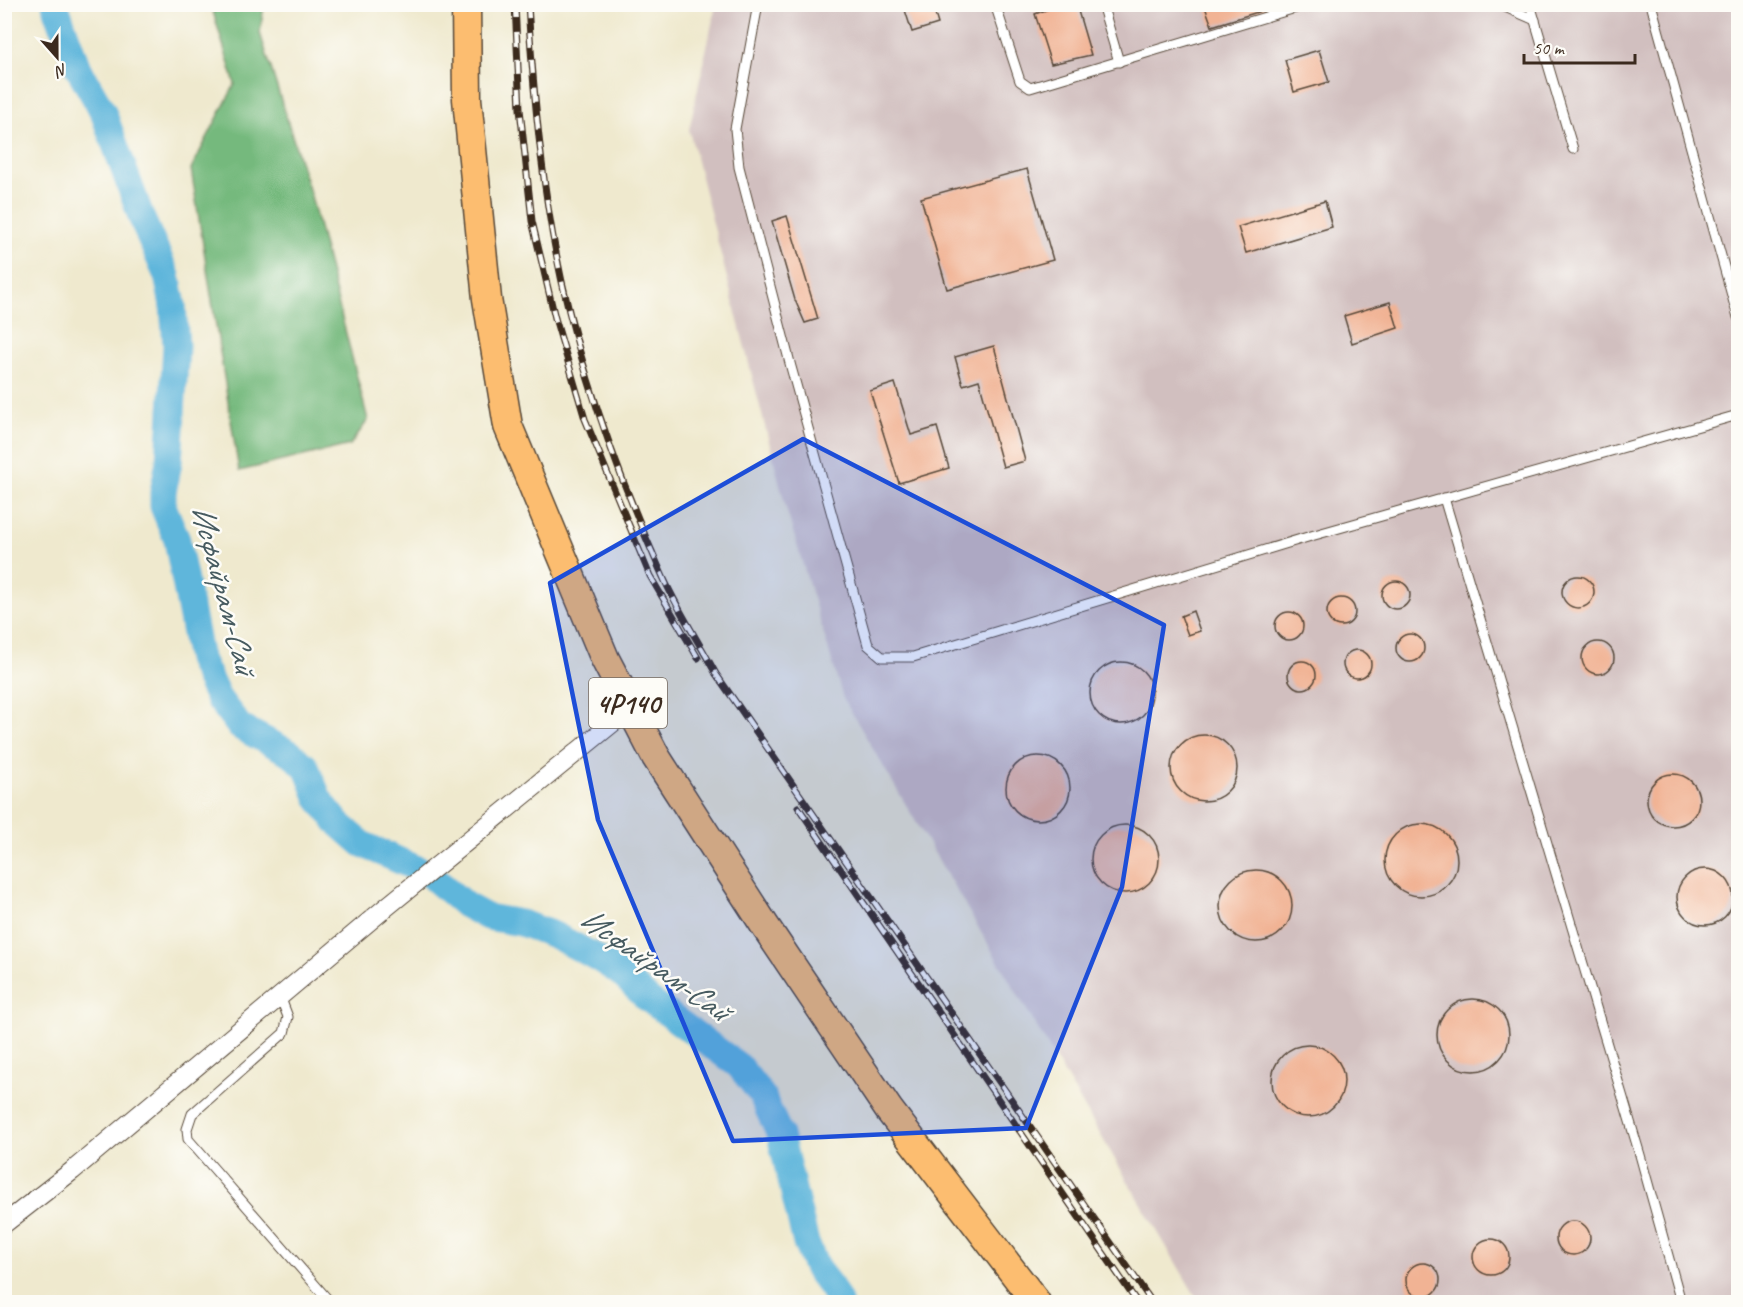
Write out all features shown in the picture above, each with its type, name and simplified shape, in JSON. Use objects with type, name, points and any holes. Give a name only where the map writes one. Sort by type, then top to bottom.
[{"type":"main road","name":"4P140","points":[[466,4],[467,99],[488,299],[508,426],[605,659],[656,757],[888,1110],[1036,1302]]},
{"type":"street","points":[[4,1224],[72,1171],[384,909],[631,708]]},
{"type":"lane","points":[[758,4],[736,118],[739,167],[791,367],[868,645],[882,657],[913,657],[1311,536],[1738,415]]},
{"type":"lane","points":[[995,4],[1020,81],[1030,88],[1309,4]]},
{"type":"lane","points":[[1102,4],[1119,62]]},
{"type":"lane","points":[[1498,4],[1535,20]]},
{"type":"lane","points":[[1530,4],[1574,148]]},
{"type":"lane","points":[[1651,4],[1738,317]]},
{"type":"lane","points":[[1444,498],[1681,1302]]},
{"type":"lane","points":[[280,996],[288,1017],[284,1033],[192,1114],[187,1129],[188,1139],[330,1302]]},
{"type":"highlighted area","points":[[803,439],[1164,625],[1122,887],[1026,1128],[733,1141],[598,820],[550,583]]},
{"type":"shaded area","points":[[716,5],[1738,5],[1738,1302],[1199,1302],[843,698],[786,508],[689,130]]},
{"type":"green space","points":[[211,5],[264,5],[260,33],[311,196],[368,420],[350,445],[239,471],[191,169],[235,84]]},
{"type":"building","points":[[911,4],[932,4],[938,24],[912,32],[904,7]]},
{"type":"building","points":[[1062,4],[1076,4],[1091,55],[1051,64],[1035,14]]},
{"type":"building","points":[[1204,4],[1274,4],[1274,7],[1212,26]]},
{"type":"building","points":[[1319,50],[1329,82],[1294,92],[1285,60]]},
{"type":"building","points":[[1027,169],[1053,260],[947,289],[921,198]]},
{"type":"building","points":[[1325,201],[1332,227],[1246,253],[1238,227]]},
{"type":"building","points":[[787,216],[818,319],[805,323],[795,300],[772,221]]},
{"type":"building","points":[[1390,302],[1398,328],[1352,343],[1344,316]]},
{"type":"building","points":[[994,346],[1025,461],[1003,467],[979,380],[963,385],[955,357]]},
{"type":"building","points":[[895,383],[911,435],[937,427],[949,468],[899,483],[870,391]]},
{"type":"building","points":[[1578,576],[1589,581],[1594,592],[1589,603],[1578,608],[1567,603],[1562,592],[1567,581]]},
{"type":"building","points":[[1396,581],[1406,585],[1410,595],[1406,605],[1396,609],[1386,605],[1382,595],[1386,585]]},
{"type":"building","points":[[1341,598],[1351,602],[1355,612],[1351,622],[1341,626],[1331,622],[1327,612],[1331,602]]},
{"type":"building","points":[[1193,611],[1200,631],[1188,635],[1181,616]]},
{"type":"building","points":[[1289,612],[1299,616],[1303,626],[1299,636],[1289,640],[1279,636],[1275,626],[1279,616]]},
{"type":"building","points":[[1410,634],[1420,638],[1424,648],[1420,658],[1410,662],[1400,658],[1396,648],[1400,638]]},
{"type":"building","points":[[1598,642],[1609,647],[1614,658],[1609,669],[1598,674],[1587,669],[1582,658],[1587,647]]},
{"type":"building","points":[[1357,650],[1367,654],[1371,664],[1367,674],[1357,678],[1347,674],[1343,664],[1347,654]]},
{"type":"building","points":[[1302,661],[1312,665],[1316,675],[1312,685],[1302,689],[1292,685],[1288,675],[1292,665]]},
{"type":"building","points":[[1121,662],[1133,664],[1143,671],[1150,681],[1152,693],[1150,705],[1143,715],[1133,722],[1121,724],[1109,722],[1099,715],[1092,705],[1090,693],[1092,681],[1099,671],[1109,664]]},
{"type":"building","points":[[1197,735],[1211,735],[1223,740],[1232,749],[1237,768],[1235,781],[1228,792],[1211,801],[1197,801],[1185,796],[1176,787],[1171,775],[1171,761],[1176,749],[1185,740]]},
{"type":"building","points":[[1038,756],[1056,762],[1064,770],[1070,788],[1064,806],[1056,814],[1038,820],[1020,814],[1012,806],[1006,788],[1012,770],[1020,762]]},
{"type":"building","points":[[1668,774],[1678,774],[1692,781],[1699,800],[1692,819],[1678,826],[1668,826],[1658,822],[1651,815],[1647,805],[1647,795],[1651,785],[1658,778]]},
{"type":"building","points":[[1421,824],[1441,830],[1451,840],[1457,860],[1451,880],[1441,890],[1421,896],[1401,890],[1391,880],[1385,860],[1391,840],[1401,830]]},
{"type":"building","points":[[1118,825],[1132,825],[1144,830],[1154,840],[1159,859],[1154,878],[1144,888],[1132,893],[1118,893],[1106,888],[1096,878],[1091,866],[1091,852],[1096,840],[1106,830]]},
{"type":"building","points":[[1705,869],[1716,871],[1725,877],[1731,886],[1733,897],[1731,908],[1725,917],[1716,923],[1705,925],[1694,923],[1685,917],[1679,908],[1677,897],[1679,886],[1685,877],[1694,871]]},
{"type":"building","points":[[1256,870],[1276,876],[1286,886],[1292,906],[1286,926],[1276,936],[1256,942],[1236,936],[1226,926],[1220,906],[1226,886],[1236,876]]},
{"type":"building","points":[[1473,999],[1493,1005],[1503,1015],[1509,1035],[1503,1055],[1493,1065],[1473,1071],[1453,1065],[1443,1055],[1437,1035],[1443,1015],[1453,1005]]},
{"type":"building","points":[[1308,1045],[1328,1051],[1338,1061],[1344,1081],[1338,1101],[1328,1111],[1308,1117],[1288,1111],[1278,1101],[1272,1081],[1278,1061],[1288,1051]]},
{"type":"building","points":[[1573,1221],[1585,1226],[1590,1238],[1585,1250],[1573,1255],[1561,1250],[1556,1238],[1561,1226]]},
{"type":"building","points":[[1491,1239],[1504,1244],[1509,1257],[1504,1270],[1491,1275],[1478,1270],[1473,1257],[1478,1244]]},
{"type":"building","points":[[1423,1263],[1435,1268],[1440,1280],[1435,1292],[1423,1297],[1411,1292],[1406,1280],[1411,1268]]},
{"type":"waterway","name":"Исфайрам-Сай","points":[[55,4],[77,66],[103,112],[142,219],[167,276],[173,305],[176,346],[169,462],[163,492],[163,506],[177,540],[200,659],[218,698],[240,727],[290,753],[306,767],[319,799],[338,823],[362,844],[429,874],[465,905],[487,917],[521,923],[554,935],[594,956],[619,972],[648,999],[739,1066],[761,1094],[780,1135],[806,1243],[817,1269],[839,1302]]},
{"type":"railway","points":[[515,4],[520,109],[532,221],[555,318],[585,419],[650,576],[698,658]]},
{"type":"railway","points":[[528,4],[544,182],[566,301],[607,438],[641,527],[666,583],[716,674],[1152,1302]]},
{"type":"railway","points":[[798,807],[1137,1302]]}]
